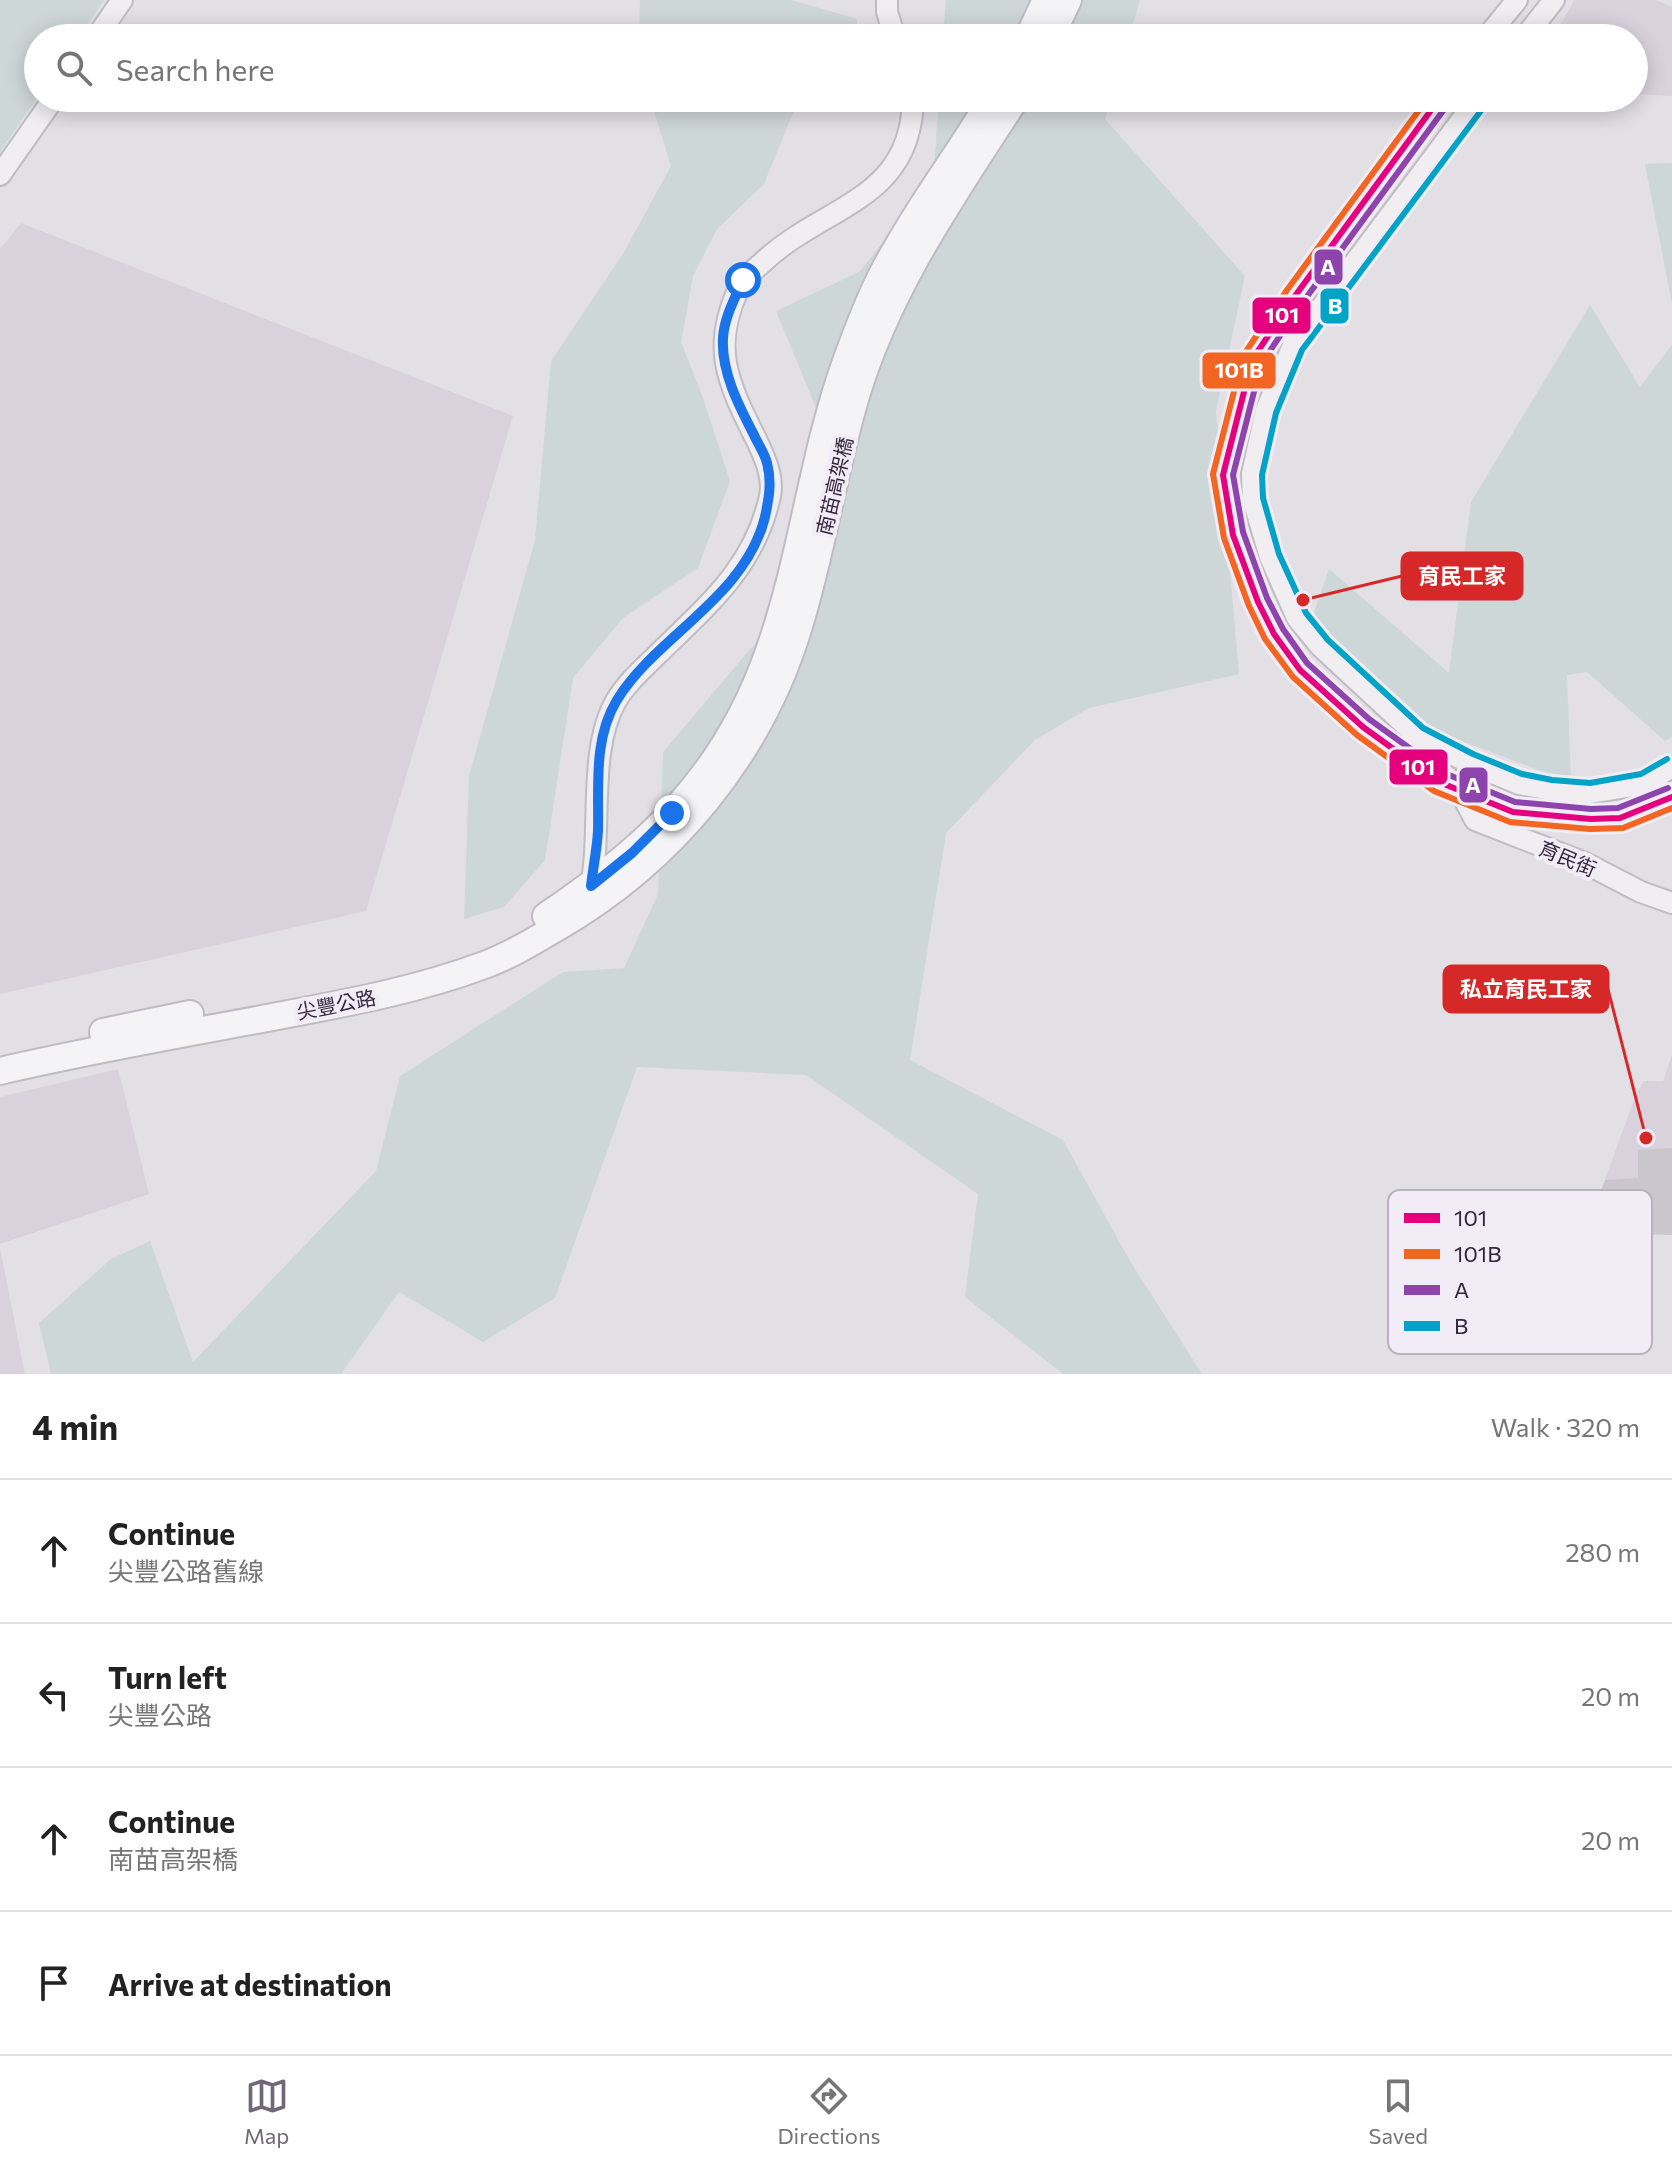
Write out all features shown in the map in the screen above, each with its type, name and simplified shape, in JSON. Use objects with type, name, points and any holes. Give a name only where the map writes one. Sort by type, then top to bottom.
[{"type":"main road","points":[[1035,24],[1046,0]]},
{"type":"main road","points":[[1057,24],[1068,0]]},
{"type":"main road","name":"南苗高架橋","points":[[639,860],[699,784],[727,744],[744,711],[768,654],[786,593],[830,410],[869,303],[903,236],[983,112]]},
{"type":"main road","name":"南苗高架橋","points":[[639,860],[714,793],[765,713],[798,629],[855,398],[897,289],[922,242],[1007,112]]},
{"type":"main road","name":"尖豐公路","points":[[0,1071],[409,990],[489,963],[524,947],[639,860]]},
{"type":"main road","name":"尖豐公路","points":[[0,1056],[139,1024],[409,974],[490,945],[588,898]]},
{"type":"street","points":[[106,24],[122,0]]},
{"type":"street","points":[[887,0],[891,24]]},
{"type":"street","points":[[1497,24],[1517,0]]},
{"type":"street","points":[[1535,24],[1554,0]]},
{"type":"street","points":[[0,175],[44,112]]},
{"type":"street","points":[[588,898],[598,834],[598,763],[604,729],[616,701],[632,679],[716,598],[745,561],[763,523],[771,491],[767,461],[738,402],[725,365],[723,337],[731,307],[743,280],[774,251],[864,197],[886,175],[912,125],[912,112]]},
{"type":"street","points":[[1430,112],[1252,360],[1223,475],[1233,535],[1258,602],[1274,634],[1300,670],[1363,727],[1439,782],[1513,812],[1591,819],[1620,818],[1672,797]]},
{"type":"street","points":[[1468,112],[1293,345],[1266,410],[1252,474],[1253,500],[1270,557],[1297,618],[1321,647],[1417,736],[1519,784],[1551,790],[1590,793],[1645,784],[1672,767]]},
{"type":"street","points":[[1461,793],[1469,763]]},
{"type":"street","name":"育民街","points":[[1461,793],[1475,820],[1585,863],[1641,892],[1672,903]]},
{"type":"shaded area","points":[[0,0],[104,0],[88,24],[24,24],[24,112],[27,112],[0,152]]},
{"type":"shaded area","points":[[640,0],[791,0],[857,19],[857,24],[639,24]]},
{"type":"shaded area","points":[[946,0],[1140,0],[1133,24],[944,24]]},
{"type":"shaded area","points":[[1574,0],[1656,0],[1672,7],[1672,96],[1648,95],[1648,24],[1561,24]]},
{"type":"shaded area","points":[[654,112],[793,112],[764,184],[717,229],[693,276],[681,342],[730,481],[698,568],[623,618],[573,678],[545,860],[504,907],[464,919],[469,776],[535,540],[551,361],[624,252],[671,166]]},
{"type":"shaded area","points":[[938,112],[1107,112],[1105,119],[1245,276],[1216,411],[1239,674],[1089,708],[1035,740],[946,833],[910,1060],[1063,1140],[1130,1261],[1202,1374],[1063,1374],[965,1297],[978,1194],[806,1075],[637,1067],[555,1298],[483,1342],[399,1292],[341,1374],[51,1374],[39,1323],[111,1259],[150,1241],[193,1362],[376,1171],[400,1076],[563,972],[624,968],[658,894],[663,752],[785,608],[828,437],[776,311],[859,272],[933,183]]},
{"type":"shaded area","points":[[1672,163],[1672,304],[1645,164]]},
{"type":"shaded area","points":[[21,223],[513,416],[366,911],[0,994],[0,249]]},
{"type":"shaded area","points":[[1590,305],[1640,387],[1672,345],[1672,737],[1665,741],[1587,672],[1567,675],[1571,782],[1432,730],[1312,618],[1329,569],[1449,673],[1471,502]]},
{"type":"shaded area","points":[[1672,1055],[1672,1235],[1652,1234],[1652,1190],[1601,1190],[1635,1097],[1644,1081],[1663,1081]]},
{"type":"shaded area","points":[[118,1069],[149,1194],[0,1244],[0,1097]]},
{"type":"shaded area","points":[[0,1248],[25,1374],[0,1374]]},
{"type":"building","points":[[1672,1148],[1672,1235],[1652,1234],[1652,1190],[1601,1190],[1605,1180],[1638,1178],[1638,1150]]},
{"type":"transit line","name":"101B","points":[[1418,112],[1287,290],[1243,356],[1213,474],[1224,538],[1249,606],[1265,639],[1293,677],[1357,735],[1434,791],[1510,822],[1590,829],[1623,828],[1672,808]]},
{"type":"transit line","name":"101","points":[[1430,112],[1252,360],[1223,475],[1233,535],[1258,602],[1274,634],[1300,670],[1363,727],[1439,782],[1513,812],[1591,819],[1620,818],[1672,797]]},
{"type":"transit line","name":"A","points":[[1442,112],[1261,364],[1233,475],[1243,532],[1267,598],[1283,629],[1307,663],[1369,719],[1444,773],[1515,802],[1591,809],[1618,808],[1668,788]]},
{"type":"transit line","name":"B","points":[[1480,112],[1302,350],[1276,413],[1262,475],[1263,498],[1279,554],[1306,613],[1328,640],[1423,728],[1473,754],[1522,774],[1552,780],[1590,783],[1641,774],[1667,759]]},
{"type":"place","name":"育民工家","points":[[1303,600]]},
{"type":"place","name":"私立育民工家","points":[[1646,1138]]},
{"type":"route","points":[[672,813],[632,853],[591,886],[598,834],[598,763],[604,729],[616,701],[632,679],[716,598],[745,561],[763,523],[771,491],[767,461],[738,402],[725,365],[723,337],[743,280]]}]
